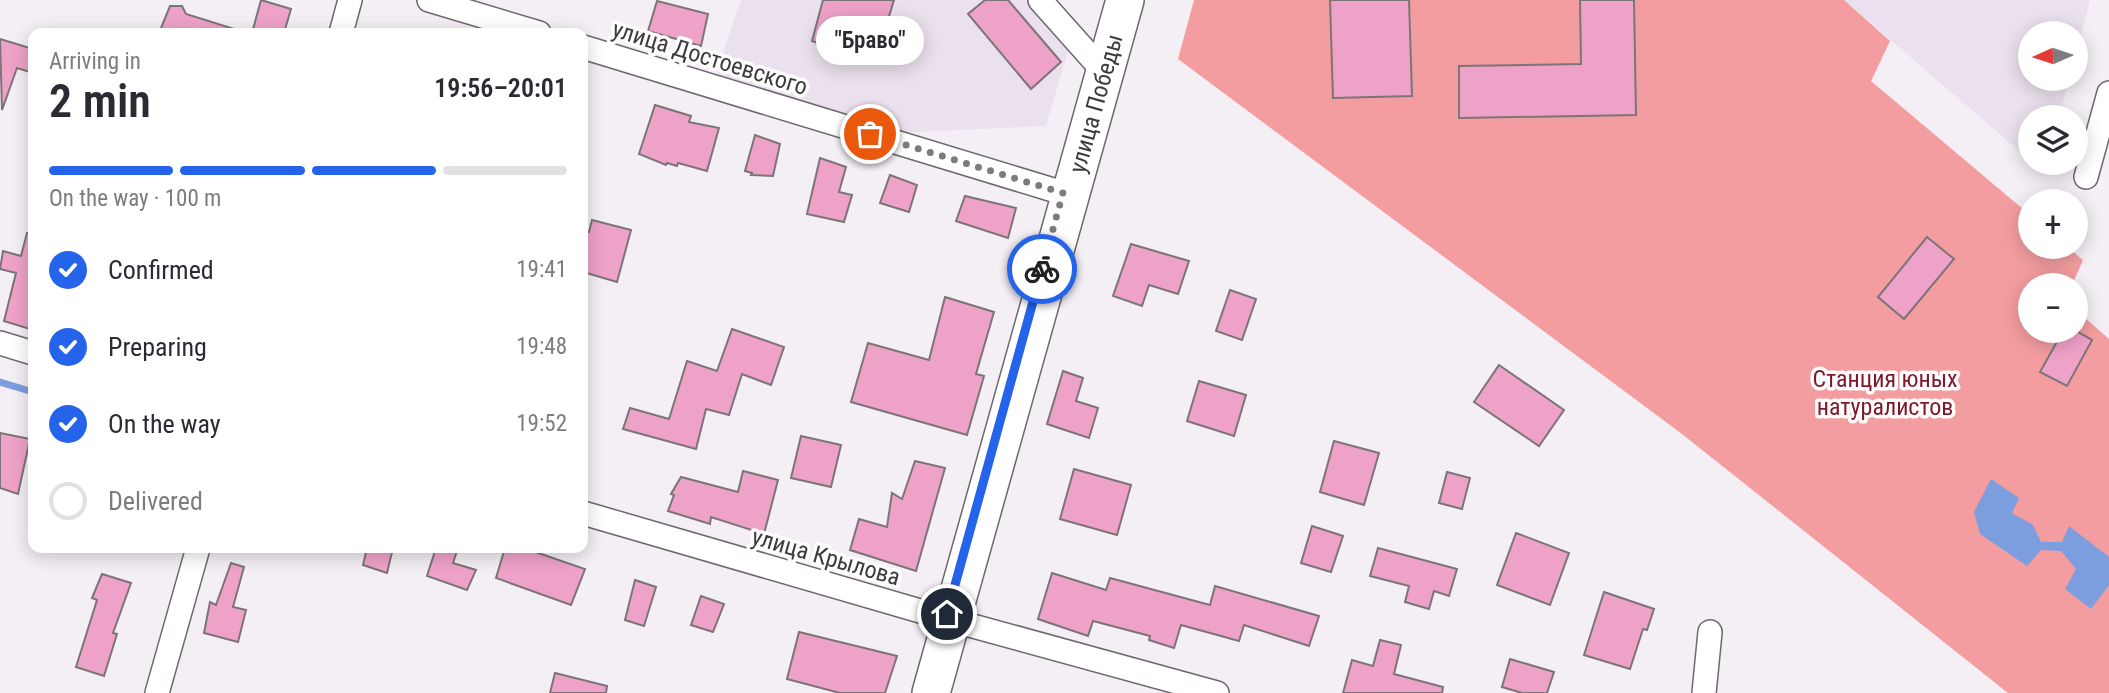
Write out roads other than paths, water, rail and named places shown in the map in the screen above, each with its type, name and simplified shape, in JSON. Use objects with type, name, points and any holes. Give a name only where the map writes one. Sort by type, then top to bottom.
[{"type":"main road","name":"улица Победы","points":[[948,619],[1103,71],[1120,0]]},
{"type":"main road","name":"улица Победы","points":[[928,693],[1063,193],[1125,0]]},
{"type":"street","points":[[342,28],[350,0]]},
{"type":"street","points":[[429,0],[522,28]]},
{"type":"street","points":[[1040,0],[1103,71]]},
{"type":"street","name":"улица Достоевского","points":[[588,49],[1063,193]]},
{"type":"street","points":[[2086,177],[2109,93]]},
{"type":"street","points":[[0,343],[28,351]]},
{"type":"street","name":"улица Крылова","points":[[588,514],[948,619],[1217,693]]},
{"type":"street","points":[[157,693],[197,553]]},
{"type":"street","points":[[1704,693],[1710,632]]},
{"type":"water","points":[[1991,479],[2019,498],[2012,513],[2033,525],[2041,542],[2062,542],[2069,526],[2109,557],[2109,585],[2091,609],[2065,589],[2076,569],[2061,551],[2041,550],[2027,566],[1980,534],[1974,512]]},
{"type":"waterway","points":[[0,382],[28,390]]},
{"type":"place","name":"\"Браво\"","points":[[870,134]]},
{"type":"park label","name":"Станция юных натуралистов","points":[[1885,393]]}]
